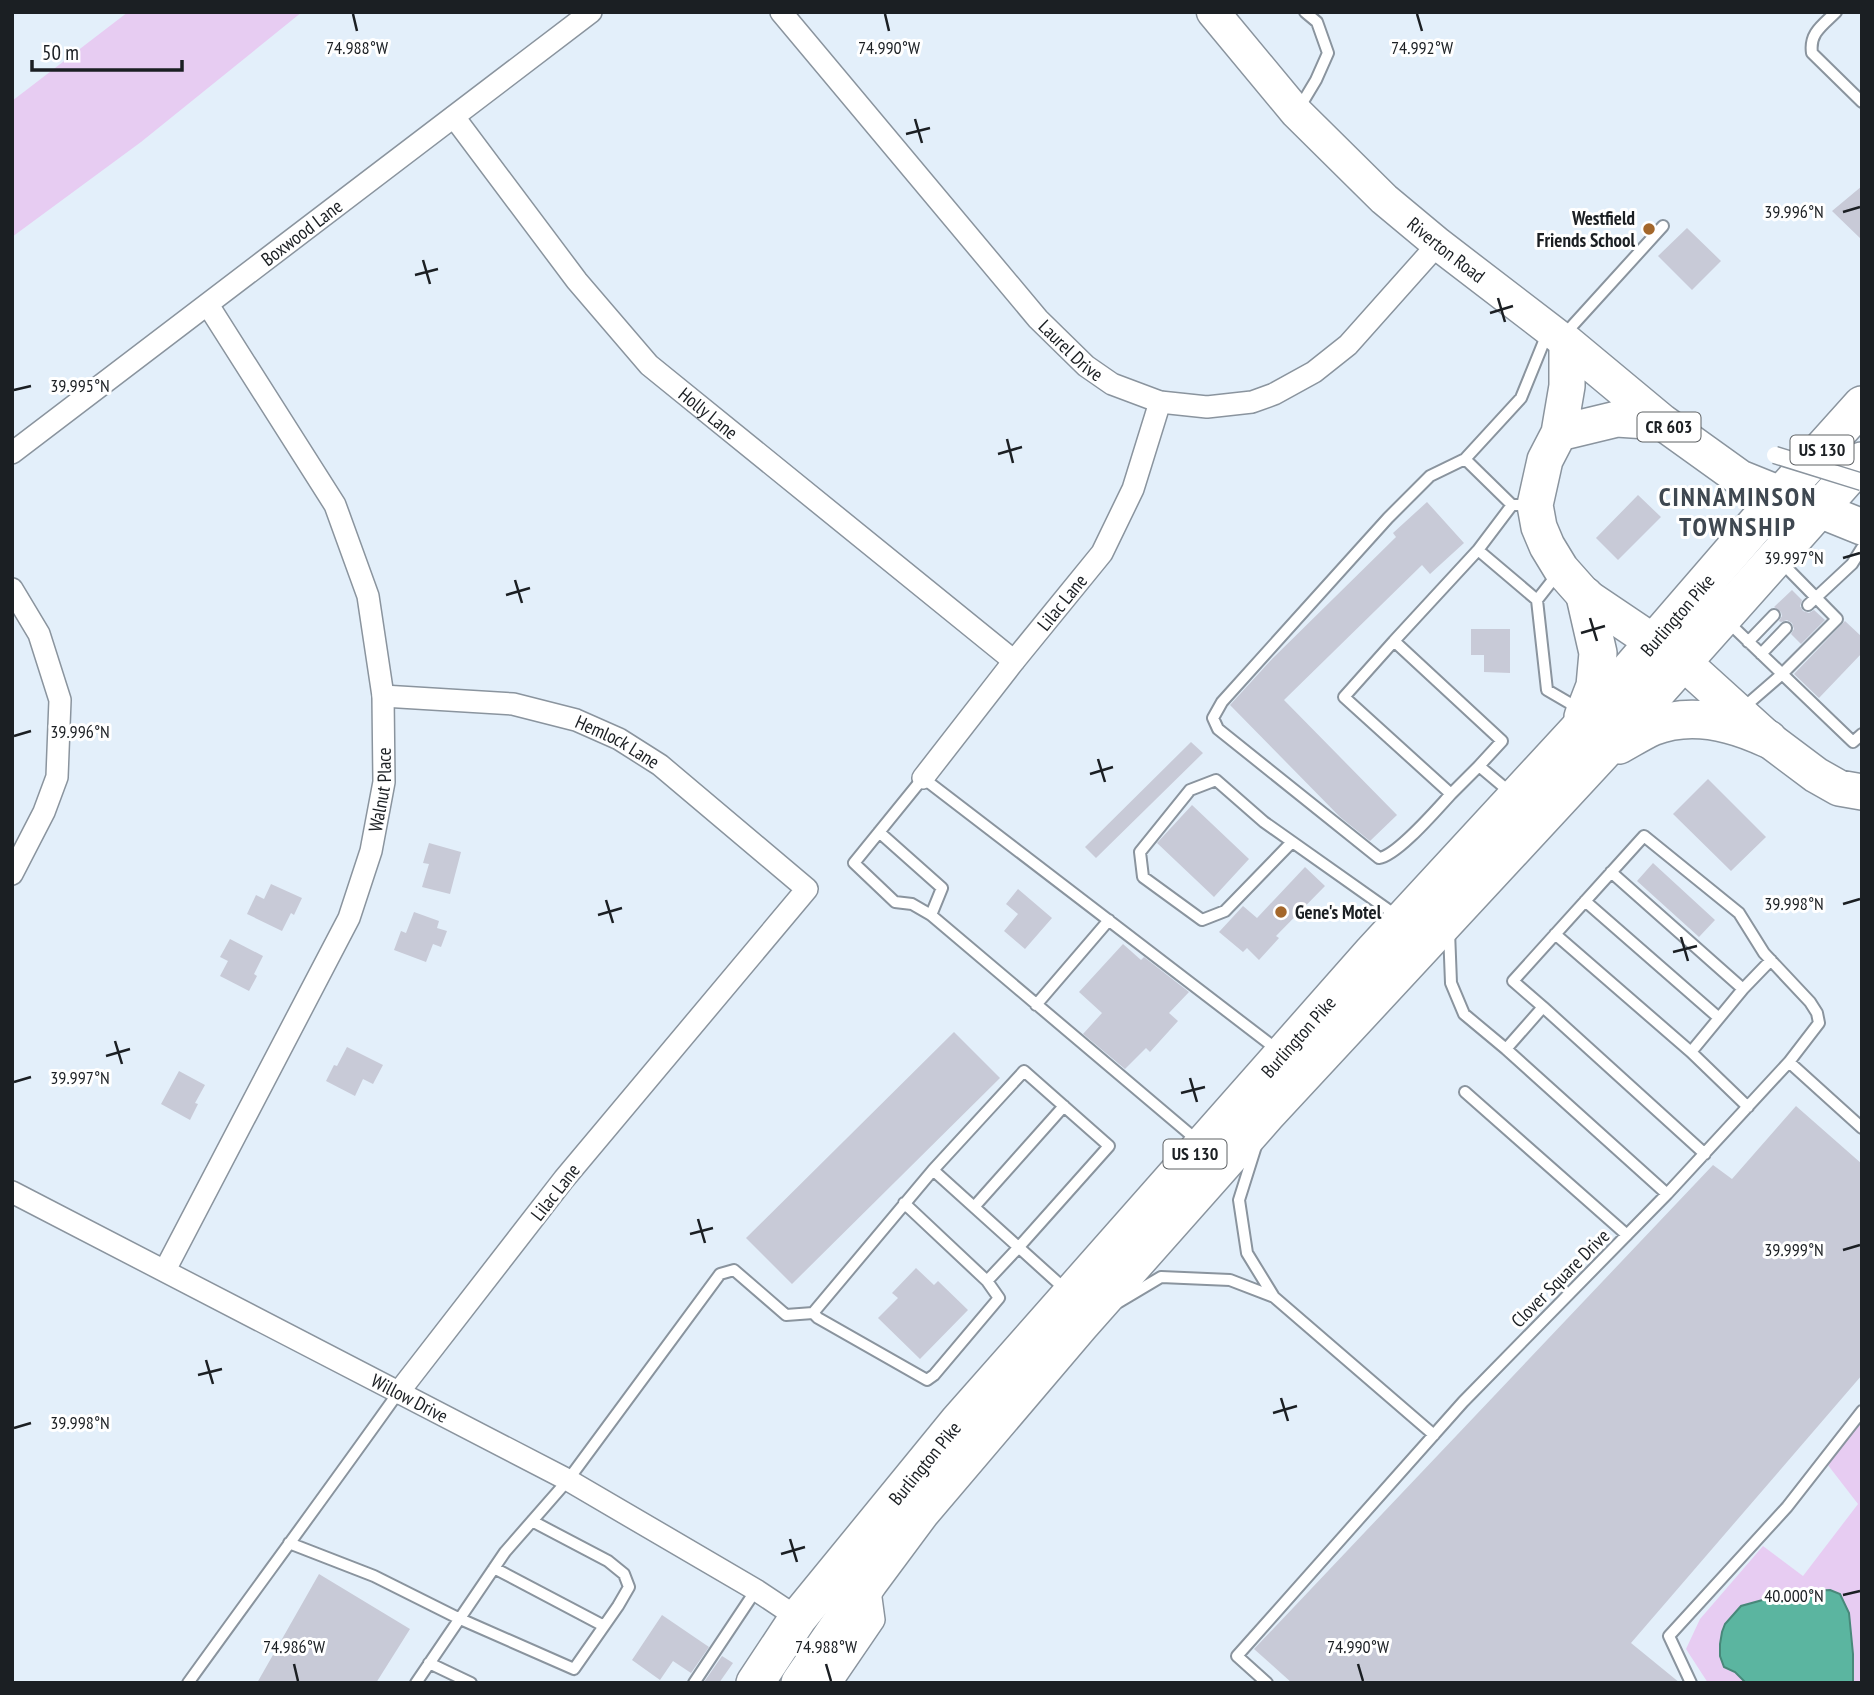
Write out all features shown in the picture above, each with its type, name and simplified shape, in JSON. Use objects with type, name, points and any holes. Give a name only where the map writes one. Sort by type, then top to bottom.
[{"type":"highway","name":"Burlington Pike","points":[[755,1683],[798,1618],[951,1431],[1075,1310],[1266,1115],[1448,919],[1589,742],[1669,652],[1781,495],[1862,405]]},
{"type":"highway","name":"Burlington Pike","points":[[1669,652],[1735,630],[1776,557],[1862,461]]},
{"type":"highway","points":[[1585,596],[1598,653],[1589,742],[1684,719],[1713,720],[1741,726],[1768,739]]},
{"type":"highway","name":"Burlington Pike","points":[[800,1683],[921,1512],[1203,1145],[1402,920],[1516,797],[1589,742]]},
{"type":"main road","name":"Riverton Road","points":[[1213,12],[1296,112],[1384,199],[1662,422],[1740,478],[1862,527]]},
{"type":"main road","points":[[1559,337],[1567,386],[1559,433],[1523,505],[1560,569],[1585,596],[1669,652],[1768,739],[1816,775],[1839,789],[1862,792]]},
{"type":"main road","points":[[1559,433],[1617,419],[1662,422]]},
{"type":"street","name":"Boxwood Lane","points":[[12,453],[591,12]]},
{"type":"street","name":"Laurel Drive","points":[[781,12],[1038,319],[1086,366],[1112,384],[1160,402],[1208,407],[1252,402],[1274,394],[1314,372],[1348,345],[1438,244]]},
{"type":"street","name":"Holly Lane","points":[[454,117],[577,281],[649,365],[1014,661]]},
{"type":"street","name":"Walnut Place","points":[[165,1270],[349,919],[371,851],[384,782],[383,696],[368,596],[335,505],[208,306]]},
{"type":"street","name":"Lilac Lane","points":[[923,778],[1102,553],[1133,489],[1160,402]]},
{"type":"street","points":[[1775,455],[1862,482]]},
{"type":"street","points":[[12,589],[39,634],[60,700],[57,777],[44,812],[12,874]]},
{"type":"street","name":"Hemlock Lane","points":[[383,696],[513,704],[576,720],[619,739],[660,765],[807,889]]},
{"type":"street","name":"Lilac Lane","points":[[398,1393],[564,1179],[807,889]]},
{"type":"street","name":"Willow Drive","points":[[12,1192],[568,1480],[756,1590],[798,1618]]},
{"type":"street","points":[[831,1683],[874,1620],[869,1582]]},
{"type":"lane","points":[[1296,112],[1316,80],[1328,53],[1317,22],[1305,12]]},
{"type":"lane","points":[[1836,12],[1814,33],[1812,53],[1862,102]]},
{"type":"lane","points":[[1394,641],[1502,741],[1396,850],[1385,858],[1379,858],[1218,729],[1213,718],[1222,702],[1388,519],[1430,477],[1465,459],[1521,398],[1559,337],[1663,226]]},
{"type":"lane","points":[[1451,794],[1344,697],[1478,550],[1523,505],[1465,459]]},
{"type":"lane","points":[[1812,601],[1852,564],[1862,548]]},
{"type":"lane","points":[[1478,550],[1537,600]]},
{"type":"lane","points":[[1738,712],[1781,675],[1838,619],[1799,589],[1776,557]]},
{"type":"lane","points":[[1560,569],[1537,600],[1547,690],[1571,705],[1589,742]]},
{"type":"lane","points":[[1774,615],[1735,630],[1853,742],[1862,734]]},
{"type":"lane","points":[[1760,654],[1786,628]]},
{"type":"lane","points":[[1479,766],[1516,797]]},
{"type":"lane","points":[[1203,1145],[931,915],[912,904],[895,901],[854,863],[923,778],[1283,1054]]},
{"type":"lane","points":[[1292,842],[1225,911],[1202,920],[1143,877],[1140,852],[1190,790],[1216,780],[1264,822],[1402,920]]},
{"type":"lane","points":[[879,832],[942,888],[931,915]]},
{"type":"lane","points":[[1690,1052],[1771,960],[1739,913],[1644,836],[1513,981],[1705,1154]]},
{"type":"lane","points":[[1611,872],[1743,989]]},
{"type":"lane","points":[[1585,901],[1719,1018]]},
{"type":"lane","points":[[1448,919],[1451,983],[1464,1014],[1667,1194]]},
{"type":"lane","points":[[1036,1005],[1110,920]]},
{"type":"lane","points":[[1555,934],[1690,1052],[1748,1107]]},
{"type":"lane","name":"Clover Square Drive","points":[[1267,1683],[1237,1656],[1463,1402],[1705,1154],[1789,1062],[1819,1023],[1817,1013],[1810,1002],[1771,960]]},
{"type":"lane","points":[[1506,1049],[1543,1007]]},
{"type":"lane","points":[[1789,1062],[1862,1128]]},
{"type":"lane","points":[[416,1683],[505,1552],[568,1480],[720,1274],[734,1270],[786,1315],[813,1313],[904,1203],[1024,1071],[1110,1146],[987,1281]]},
{"type":"lane","points":[[1465,1092],[1628,1235]]},
{"type":"lane","points":[[974,1207],[1064,1106]]},
{"type":"lane","points":[[1266,1115],[1239,1200],[1247,1253],[1274,1297],[1434,1435]]},
{"type":"lane","points":[[933,1170],[1018,1248],[1075,1310],[1161,1278],[1230,1280],[1274,1297]]},
{"type":"lane","points":[[813,1313],[927,1380],[999,1298],[987,1281],[904,1203]]},
{"type":"lane","name":"Lilac Lane","points":[[188,1683],[398,1393]]},
{"type":"lane","points":[[1691,1683],[1669,1636],[1787,1507],[1862,1411]]},
{"type":"lane","points":[[289,1543],[374,1576],[458,1618],[574,1669],[629,1587],[624,1574],[608,1561],[532,1521]]},
{"type":"lane","points":[[494,1568],[604,1626]]},
{"type":"lane","points":[[694,1683],[756,1590]]},
{"type":"lane","points":[[429,1662],[471,1683]]},
{"type":"shaded area","points":[[128,12],[302,12],[141,142],[12,237],[12,101]]},
{"type":"shaded area","points":[[1862,1410],[1862,1683],[1708,1683],[1686,1649],[1700,1619],[1763,1546],[1803,1576],[1858,1504],[1824,1460]]},
{"type":"shaded area","points":[[1830,1590],[1840,1594],[1849,1613],[1853,1683],[1746,1683],[1735,1672],[1724,1667],[1720,1656],[1722,1632],[1725,1624],[1741,1606],[1777,1596]]},
{"type":"building","points":[[1862,186],[1862,240],[1832,211]]},
{"type":"building","points":[[1687,228],[1721,261],[1692,290],[1658,256]]},
{"type":"building","points":[[1638,495],[1661,517],[1618,560],[1596,538]]},
{"type":"building","points":[[1427,502],[1464,543],[1430,574],[1422,565],[1284,700],[1397,815],[1370,841],[1340,817],[1230,705],[1273,658],[1396,537],[1393,533]]},
{"type":"building","points":[[1792,590],[1802,600],[1800,606],[1803,611],[1809,613],[1814,610],[1825,620],[1801,644],[1791,634],[1794,629],[1792,623],[1787,620],[1779,621],[1781,612],[1774,607]]},
{"type":"building","points":[[1845,621],[1862,637],[1862,653],[1819,698],[1794,674]]},
{"type":"building","points":[[1471,629],[1510,629],[1510,673],[1484,672],[1484,655],[1471,655]]},
{"type":"building","points":[[1191,742],[1203,753],[1096,858],[1085,847]]},
{"type":"building","points":[[1708,779],[1766,837],[1731,871],[1673,814]]},
{"type":"building","points":[[1192,805],[1249,859],[1214,897],[1157,843]]},
{"type":"building","points":[[429,843],[461,852],[450,894],[422,887],[429,864],[423,863]]},
{"type":"building","points":[[1653,863],[1715,920],[1699,937],[1637,881]]},
{"type":"building","name":"Gene's Motel","points":[[1305,867],[1325,886],[1276,936],[1279,938],[1259,960],[1247,948],[1243,952],[1219,932],[1243,906],[1257,918]]},
{"type":"building","points":[[271,884],[302,898],[282,931],[247,914],[256,895],[264,899]]},
{"type":"building","points":[[1018,889],[1052,918],[1025,949],[1004,931],[1018,914],[1006,904]]},
{"type":"building","points":[[414,912],[439,921],[437,928],[447,931],[441,947],[433,944],[426,962],[394,950],[401,931],[406,933]]},
{"type":"building","points":[[230,939],[263,956],[249,991],[220,976],[228,961],[220,957]]},
{"type":"building","points":[[1123,944],[1141,960],[1144,957],[1189,992],[1169,1013],[1178,1021],[1150,1052],[1146,1048],[1125,1069],[1083,1034],[1102,1013],[1079,992]]},
{"type":"building","points":[[954,1032],[1000,1078],[792,1284],[746,1238]]},
{"type":"building","points":[[347,1047],[383,1065],[373,1084],[363,1079],[355,1096],[326,1081]]},
{"type":"building","points":[[179,1071],[205,1085],[195,1103],[198,1104],[190,1120],[161,1104]]},
{"type":"building","points":[[1796,1106],[1862,1164],[1862,1375],[1631,1643],[1680,1683],[1292,1683],[1254,1649],[1713,1165],[1732,1179]]},
{"type":"building","points":[[916,1268],[934,1285],[938,1281],[968,1310],[920,1359],[878,1318],[898,1298],[892,1293]]},
{"type":"building","points":[[319,1574],[410,1629],[376,1683],[257,1683]]},
{"type":"building","points":[[662,1615],[709,1647],[691,1673],[673,1661],[660,1680],[632,1660]]},
{"type":"building","points":[[722,1656],[733,1663],[719,1683],[704,1682]]},
{"type":"place","name":"Westfield Friends School","points":[[1649,229]]},
{"type":"place","name":"Gene's Motel","points":[[1281,912]]},
{"type":"district","name":"CINNAMINSON TOWNSHIP","points":[[1738,512]]}]
